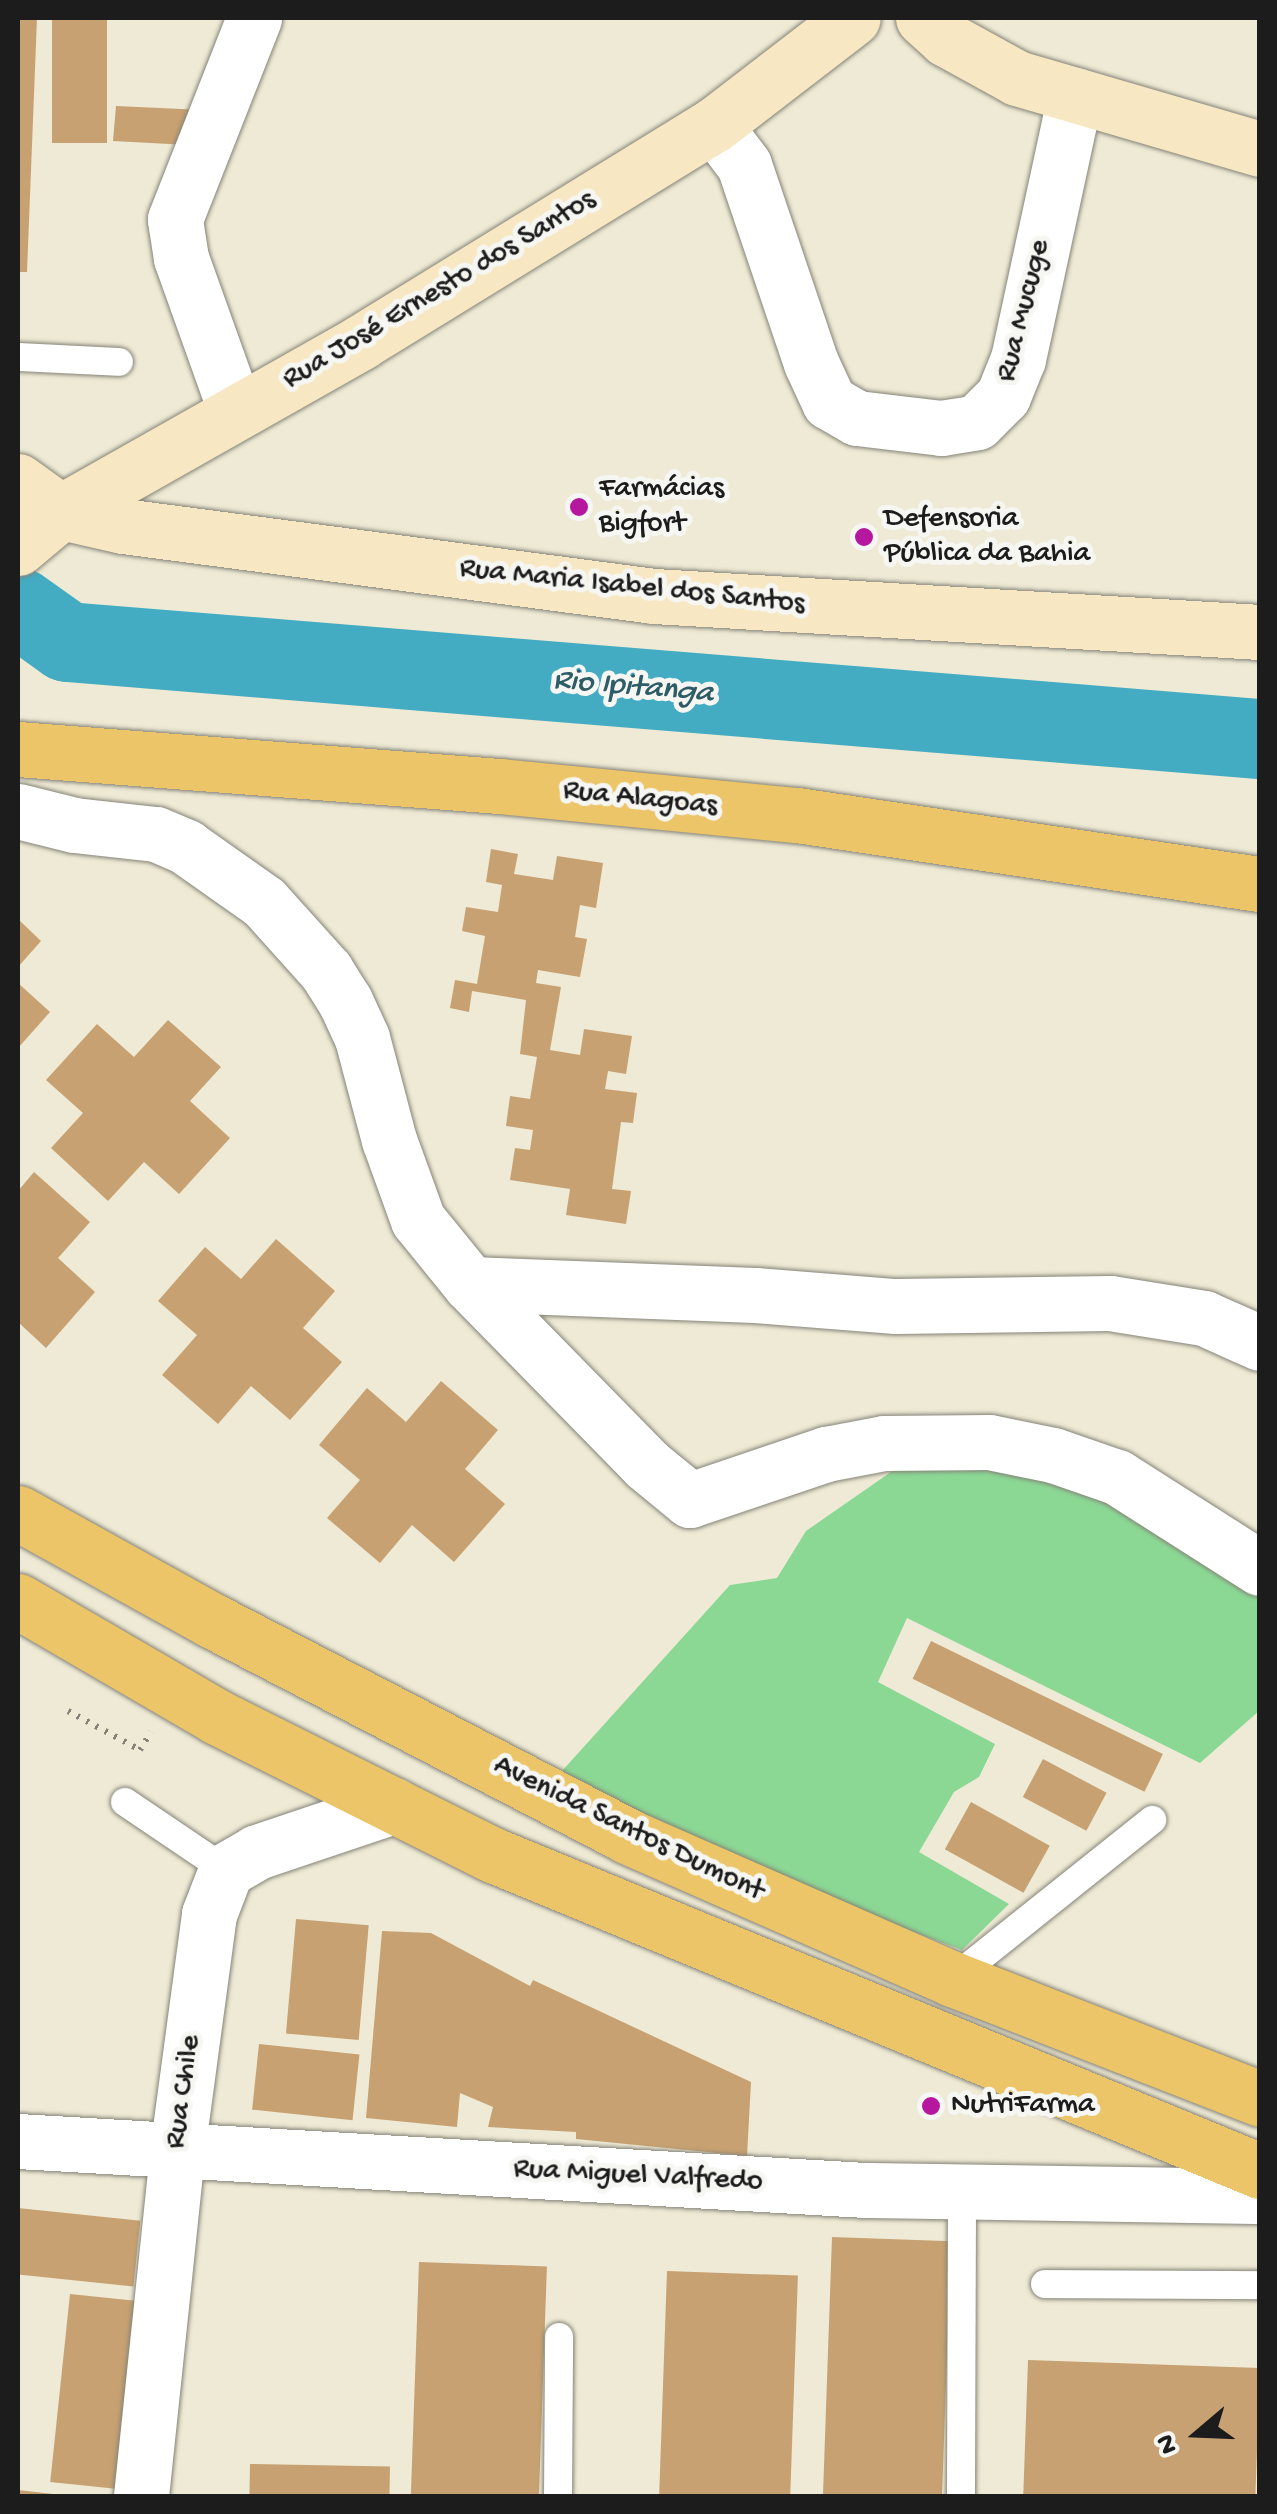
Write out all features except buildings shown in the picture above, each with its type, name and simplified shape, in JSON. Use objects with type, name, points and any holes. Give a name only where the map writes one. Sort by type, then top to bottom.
[{"type":"main road","name":"Rua José Ernesto dos Santos","points":[[36,532],[361,342],[714,125],[853,18]]},
{"type":"main road","points":[[923,18],[946,39],[982,62],[1074,96],[1260,149]]},
{"type":"main road","name":"Rua Maria Isabel dos Santos","points":[[18,481],[36,532],[173,534],[654,596],[1260,632]]},
{"type":"main road","name":"Rua Alagoas","points":[[18,749],[500,786],[797,815],[1260,884]]},
{"type":"main road","name":"Avenida Santos Dumont","points":[[18,1513],[211,1620],[627,1836],[953,1979],[1260,2100]]},
{"type":"main road","points":[[18,1602],[217,1717],[493,1855],[1260,2171]]},
{"type":"street","points":[[236,412],[181,258],[176,219],[254,18]]},
{"type":"street","name":"Rua Mucuge","points":[[714,125],[744,165],[810,362],[829,402],[857,418],[941,428],[977,422],[1003,396],[1074,96]]},
{"type":"street","points":[[18,812],[74,824],[156,834],[186,847],[264,902],[326,971],[346,1001],[362,1038],[389,1140],[418,1220],[470,1284],[646,1464],[690,1500],[826,1454],[884,1443],[989,1442],[1053,1455],[1117,1477],[1260,1568]]},
{"type":"street","points":[[470,1284],[755,1295],[896,1306],[1110,1303],[1204,1318],[1260,1343]]},
{"type":"street","points":[[226,1870],[256,1852],[394,1806]]},
{"type":"street","name":"Rua Chile","points":[[141,2496],[177,2151],[209,1914],[226,1870]]},
{"type":"street","name":"Rua Miguel Valfredo","points":[[18,2140],[866,2190],[1260,2196]]},
{"type":"lane","points":[[18,357],[119,362]]},
{"type":"lane","points":[[126,1802],[226,1870]]},
{"type":"lane","points":[[953,1979],[1152,1820]]},
{"type":"lane","points":[[961,2496],[962,2192]]},
{"type":"lane","points":[[1045,2284],[1260,2285]]},
{"type":"lane","points":[[558,2496],[559,2338]]},
{"type":"path","points":[[68,1711],[140,1750]]},
{"type":"green space","points":[[901,1465],[1016,1465],[1157,1519],[1259,1587],[1259,1711],[1200,1763],[907,1618],[878,1682],[995,1744],[979,1777],[954,1792],[919,1852],[1009,1904],[962,1950],[705,1854],[562,1771],[730,1585],[777,1578],[806,1531]]},
{"type":"waterway","name":"Rio Ipitanga","points":[[18,607],[67,642],[1260,739]]},
{"type":"place","name":"Farmácias Bigfort","points":[[579,507]]},
{"type":"place","name":"Defensoria Pública da Bahia","points":[[864,537]]},
{"type":"place","name":"NutriFarma","points":[[931,2106]]}]
